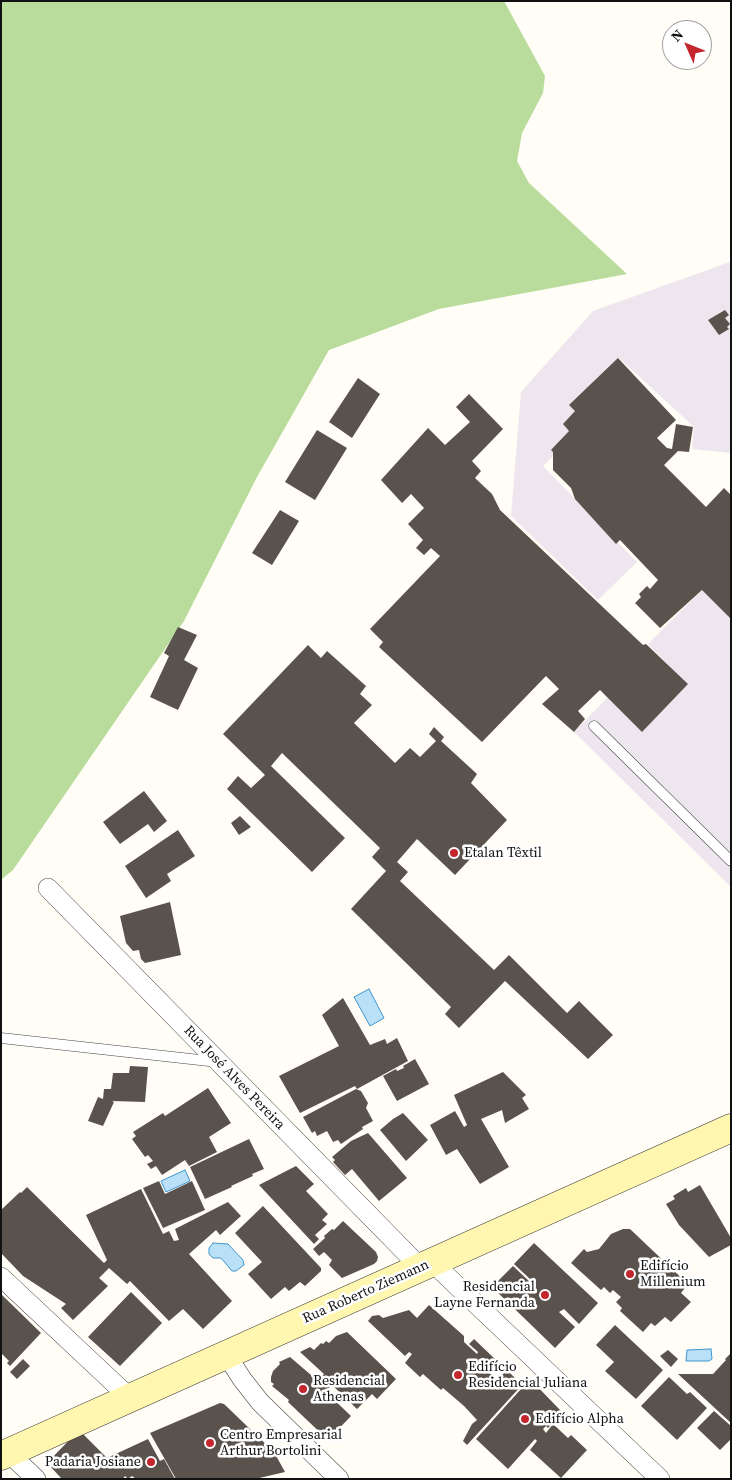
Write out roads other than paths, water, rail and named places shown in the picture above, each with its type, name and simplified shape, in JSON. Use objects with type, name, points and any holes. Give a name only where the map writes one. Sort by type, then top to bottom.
[{"type":"main road","name":"Rua Roberto Ziemann","points":[[5,1454],[731,1128]]},
{"type":"street","name":"Rua José Alves Pereira","points":[[48,888],[219,1062],[426,1265],[660,1479]]},
{"type":"street","points":[[1,1277],[130,1398]]},
{"type":"street","points":[[226,1354],[260,1402],[339,1479]]},
{"type":"street","points":[[5,1454],[36,1479]]},
{"type":"lane","points":[[594,726],[731,861]]},
{"type":"lane","points":[[1,1038],[219,1062]]},
{"type":"water","points":[[369,989],[384,1018],[370,1026],[354,997]]},
{"type":"water","points":[[185,1170],[190,1181],[166,1192],[161,1181]]},
{"type":"water","points":[[213,1243],[228,1244],[243,1260],[244,1265],[236,1271],[232,1271],[221,1258],[213,1258],[209,1254],[209,1248]]},
{"type":"water","points":[[711,1349],[712,1359],[709,1361],[686,1361],[687,1350]]},
{"type":"place","name":"Etalan Têxtil","points":[[454,853]]},
{"type":"place","name":"Edifício Millenium","points":[[630,1274]]},
{"type":"place","name":"Residencial Layne Fernanda","points":[[545,1295]]},
{"type":"place","name":"Edifício Residencial Juliana","points":[[458,1375]]},
{"type":"place","name":"Residencial Athenas","points":[[303,1389]]},
{"type":"place","name":"Edifício Alpha","points":[[525,1419]]},
{"type":"place","name":"Centro Empresarial Arthur Bortolini","points":[[210,1443]]},
{"type":"place","name":"Padaria Josiane","points":[[151,1462]]}]
